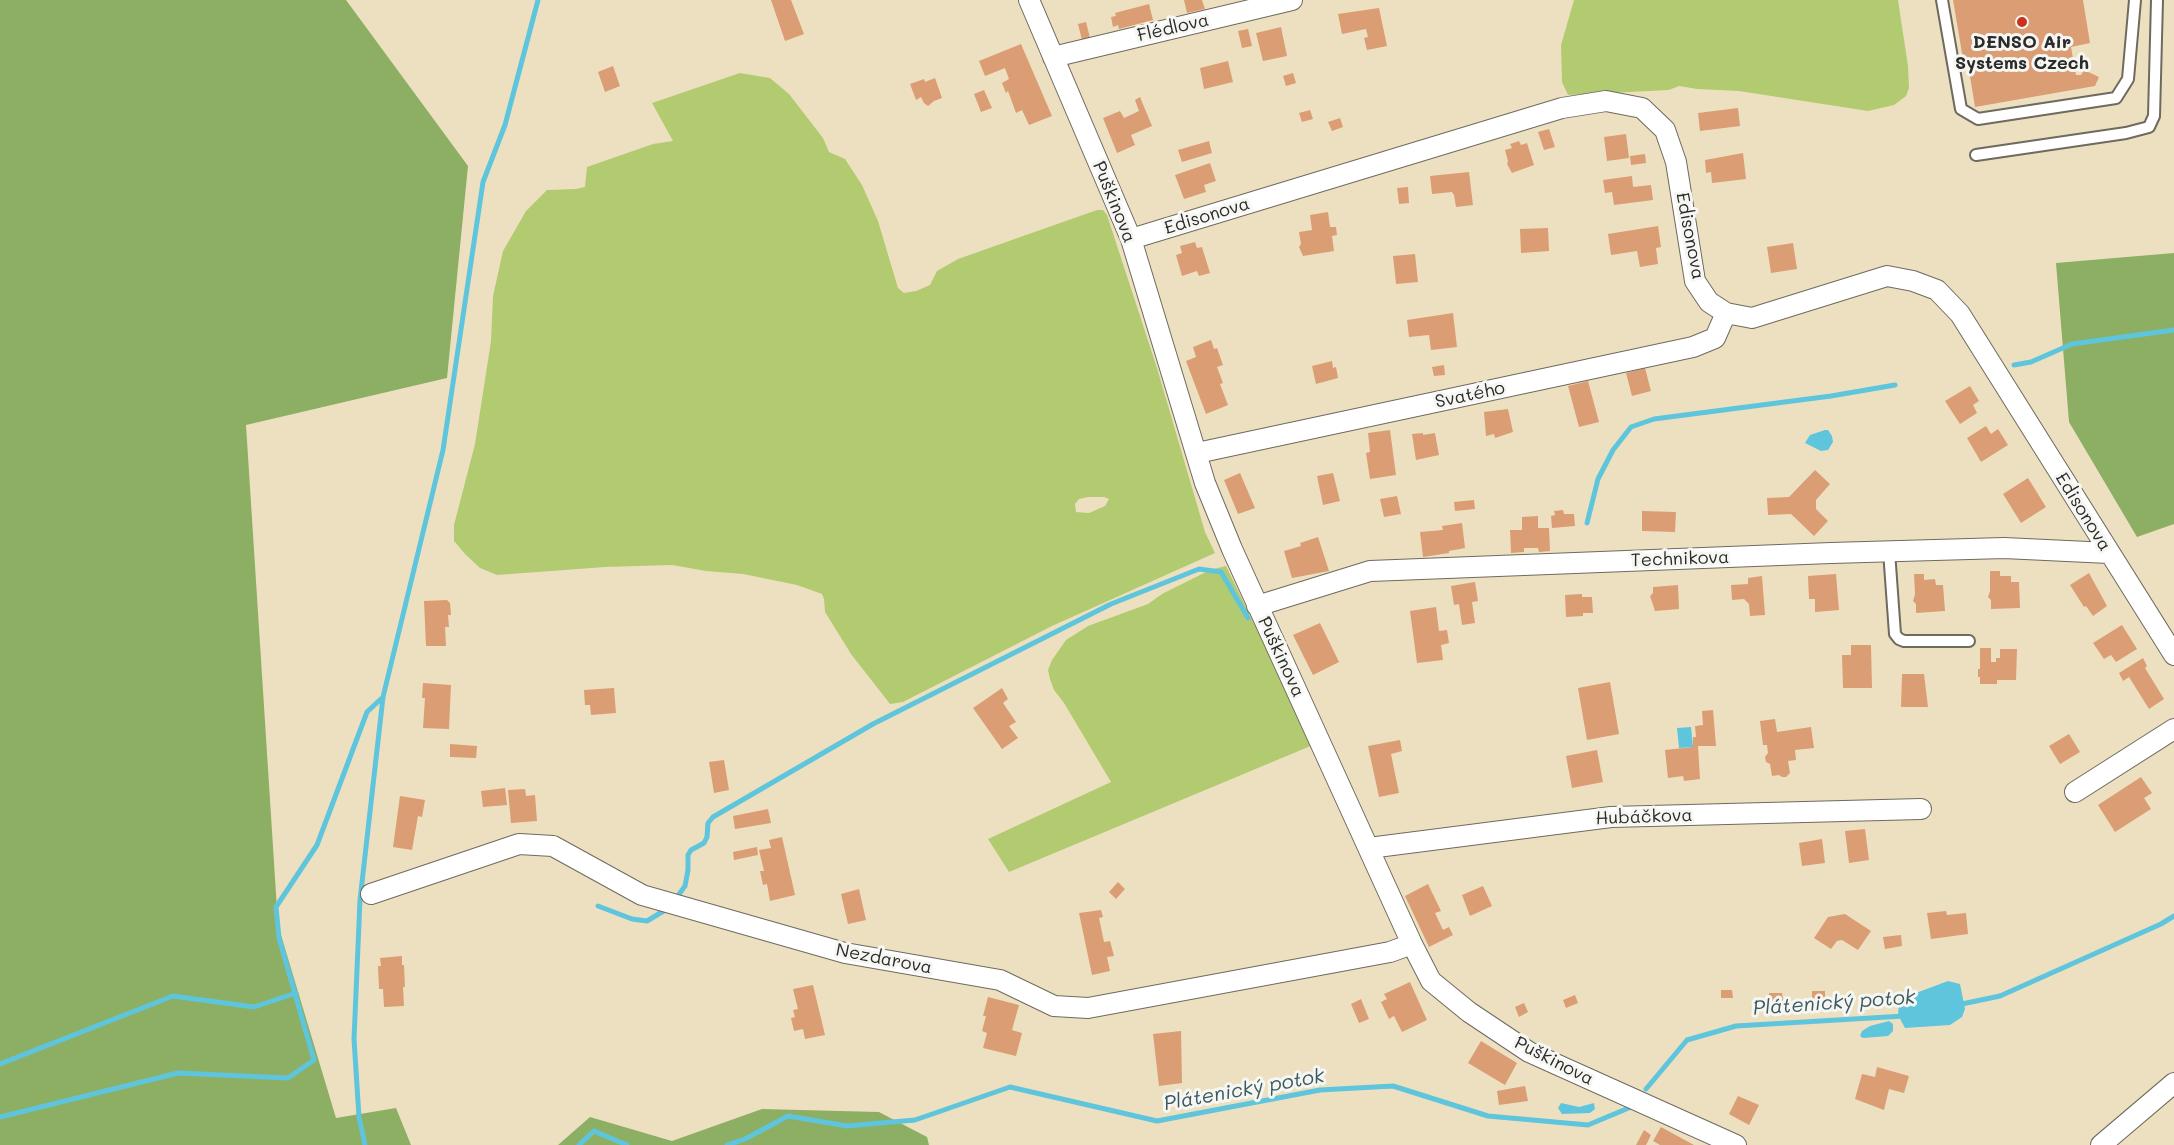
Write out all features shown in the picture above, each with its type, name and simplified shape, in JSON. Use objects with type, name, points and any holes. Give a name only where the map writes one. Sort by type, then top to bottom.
[{"type":"street","name":"Puškinova","points":[[1029,0],[1131,239],[1205,483],[1257,606],[1431,981],[1469,1012],[1529,1052],[1736,1145]]},
{"type":"street","name":"Flédlova","points":[[1053,57],[1292,0]]},
{"type":"street","name":"Edisonova","points":[[1131,239],[1562,108],[1606,101],[1642,108],[1665,130],[1676,162],[1695,280],[1709,302],[1726,313],[1752,318],[1887,276],[1913,280],[1937,290],[1959,314],[2174,655]]},
{"type":"street","name":"Svatého","points":[[1197,453],[1693,347],[1715,338],[1726,313]]},
{"type":"street","name":"Technikova","points":[[1257,606],[1371,571],[2004,548],[2109,554]]},
{"type":"street","points":[[2075,792],[2174,729]]},
{"type":"street","name":"Hubáčkova","points":[[1369,848],[1611,817],[1921,810]]},
{"type":"street","name":"Nezdarova","points":[[371,894],[519,844],[553,846],[642,895],[845,953],[1000,980],[1054,1006],[1065,1007],[1100,1006],[1390,952],[1412,944]]},
{"type":"street","points":[[2101,1145],[2174,1083]]},
{"type":"lane","points":[[1942,0],[1961,109],[1978,119],[2116,98],[2128,79],[2135,0]]},
{"type":"lane","points":[[1976,154],[2126,133],[2149,127],[2154,116],[2157,0]]},
{"type":"lane","points":[[1889,551],[1895,634],[1899,639],[1904,641],[1969,641]]},
{"type":"green space","points":[[0,0],[346,0],[468,166],[447,378],[246,425],[278,925],[336,1118],[396,1108],[411,1145],[0,1145]]},
{"type":"green space","points":[[1574,0],[1898,0],[1909,88],[1906,96],[1894,105],[1868,111],[1739,91],[1679,86],[1669,90],[1568,95],[1562,82],[1561,45]]},
{"type":"green space","points":[[740,73],[770,78],[789,94],[823,138],[829,152],[845,159],[862,185],[878,221],[898,288],[904,293],[930,285],[937,271],[958,259],[1097,210],[1103,210],[1107,215],[1157,368],[1205,532],[1215,553],[1052,626],[903,702],[890,704],[851,654],[825,612],[822,594],[797,585],[743,574],[672,565],[605,567],[497,575],[480,568],[454,541],[454,525],[475,444],[491,341],[493,296],[503,251],[526,211],[547,190],[585,187],[587,167],[653,144],[673,141],[652,103]],"holes":[[[1104,497],[1109,499],[1105,506],[1089,513],[1076,512],[1075,504],[1079,499]]]},
{"type":"green space","points":[[2174,253],[2174,524],[2137,537],[2069,422],[2056,263]]},
{"type":"green space","points":[[1226,566],[1313,745],[1009,872],[988,839],[1111,782],[1054,690],[1050,679],[1048,670],[1052,660],[1066,640],[1088,626],[1148,604],[1162,594],[1210,570]]},
{"type":"green space","points":[[762,1109],[879,1112],[927,1137],[929,1145],[558,1145],[590,1117],[672,1141]]},
{"type":"water","points":[[1828,430],[1832,436],[1833,442],[1828,450],[1821,451],[1805,443],[1810,435]]},
{"type":"water","points":[[1691,727],[1693,747],[1679,748],[1677,728]]},
{"type":"water","points":[[1948,981],[1960,984],[1965,1009],[1962,1017],[1950,1025],[1905,1028],[1898,1015],[1899,1003],[1908,996]]},
{"type":"water","points":[[1889,1021],[1893,1024],[1893,1031],[1888,1036],[1863,1038],[1860,1036],[1862,1031],[1870,1026]]},
{"type":"water","points":[[1561,1103],[1579,1107],[1594,1103],[1595,1109],[1590,1113],[1562,1114],[1558,1108]]},
{"type":"building","points":[[771,0],[791,0],[804,34],[785,41]]},
{"type":"building","points":[[1184,0],[1202,0],[1205,9],[1187,13]]},
{"type":"building","points":[[1953,0],[2083,0],[2090,43],[2071,47],[2076,75],[2081,75],[2084,70],[2099,77],[2095,86],[1975,107],[1968,64],[1964,65]]},
{"type":"building","points":[[1149,4],[1153,20],[1119,29],[1118,25],[1113,27],[1111,17],[1116,16],[1115,13]]},
{"type":"building","points":[[1379,8],[1387,46],[1367,50],[1364,38],[1368,37],[1366,29],[1342,34],[1338,14]]},
{"type":"building","points":[[1086,22],[1090,38],[1082,40],[1078,24]]},
{"type":"building","points":[[1281,27],[1287,56],[1263,61],[1256,33]]},
{"type":"building","points":[[1248,29],[1252,46],[1242,48],[1238,31]]},
{"type":"building","points":[[1021,44],[1052,116],[1029,125],[1022,110],[1016,113],[1008,91],[1006,93],[1002,83],[1009,79],[1005,68],[985,76],[979,61]]},
{"type":"building","points":[[1228,61],[1233,82],[1204,89],[1200,68]]},
{"type":"building","points":[[613,66],[620,86],[605,92],[598,72]]},
{"type":"building","points":[[1293,73],[1296,83],[1286,86],[1283,76]]},
{"type":"building","points":[[935,78],[942,98],[928,106],[921,97],[916,100],[910,84]]},
{"type":"building","points":[[984,90],[992,108],[981,112],[974,94]]},
{"type":"building","points":[[1140,97],[1152,126],[1131,135],[1135,145],[1117,153],[1103,118],[1120,111],[1124,118],[1139,111],[1135,100]]},
{"type":"building","points":[[1738,108],[1740,126],[1700,131],[1698,113]]},
{"type":"building","points":[[1310,110],[1313,119],[1302,122],[1299,113]]},
{"type":"building","points":[[1340,118],[1343,127],[1332,131],[1328,122]]},
{"type":"building","points":[[1549,129],[1555,147],[1544,150],[1538,132]]},
{"type":"building","points":[[1626,134],[1629,158],[1607,161],[1604,137]]},
{"type":"building","points":[[1209,141],[1212,153],[1182,162],[1178,150]]},
{"type":"building","points":[[1519,141],[1521,145],[1527,143],[1534,165],[1512,173],[1507,164],[1505,150],[1512,148],[1510,144]]},
{"type":"building","points":[[1743,153],[1746,179],[1712,183],[1711,172],[1706,173],[1705,160]]},
{"type":"building","points":[[1645,154],[1646,163],[1631,165],[1630,156]]},
{"type":"building","points":[[1210,163],[1216,181],[1204,185],[1206,192],[1184,199],[1175,175]]},
{"type":"building","points":[[1469,172],[1473,205],[1456,207],[1452,192],[1432,194],[1430,176]]},
{"type":"building","points":[[1632,176],[1633,187],[1651,185],[1653,200],[1614,205],[1612,192],[1605,193],[1603,180]]},
{"type":"building","points":[[1408,187],[1409,203],[1399,204],[1397,188]]},
{"type":"building","points":[[1328,212],[1330,227],[1336,227],[1337,235],[1332,236],[1334,251],[1303,256],[1299,247],[1301,244],[1299,232],[1312,230],[1310,215]]},
{"type":"building","points":[[1658,226],[1661,247],[1656,248],[1658,264],[1640,267],[1637,251],[1611,255],[1608,234]]},
{"type":"building","points":[[1548,228],[1549,251],[1521,253],[1520,229]]},
{"type":"building","points":[[1195,242],[1197,248],[1202,247],[1210,273],[1199,276],[1197,271],[1182,276],[1176,255],[1182,253],[1180,246]]},
{"type":"building","points":[[1793,243],[1797,269],[1771,273],[1767,247]]},
{"type":"building","points":[[1415,254],[1418,282],[1396,284],[1393,256]]},
{"type":"building","points":[[1453,313],[1457,347],[1431,350],[1429,335],[1409,337],[1407,320]]},
{"type":"building","points":[[1211,340],[1214,349],[1217,348],[1223,365],[1217,367],[1223,383],[1220,384],[1228,405],[1206,414],[1186,361],[1196,357],[1193,347]]},
{"type":"building","points":[[1332,361],[1338,378],[1316,384],[1312,366]]},
{"type":"building","points":[[1444,365],[1445,375],[1434,376],[1432,367]]},
{"type":"building","points":[[1645,368],[1651,391],[1632,396],[1626,373]]},
{"type":"building","points":[[1588,381],[1599,422],[1579,427],[1568,386]]},
{"type":"building","points":[[1970,386],[1979,401],[1973,405],[1977,413],[1960,424],[1945,401]]},
{"type":"building","points":[[1508,409],[1513,432],[1495,438],[1494,434],[1486,436],[1484,412]]},
{"type":"building","points":[[1986,426],[1991,434],[1998,429],[2008,445],[1981,462],[1967,438]]},
{"type":"building","points":[[1390,430],[1396,475],[1370,479],[1366,453],[1370,452],[1368,433]]},
{"type":"building","points":[[1423,433],[1423,435],[1435,433],[1439,455],[1416,460],[1412,434]]},
{"type":"building","points":[[1815,470],[1830,484],[1816,500],[1816,509],[1828,521],[1814,536],[1791,514],[1768,515],[1767,498],[1789,497]]},
{"type":"building","points":[[1240,473],[1255,508],[1238,514],[1224,480]]},
{"type":"building","points":[[1333,473],[1340,501],[1323,505],[1317,476]]},
{"type":"building","points":[[2028,478],[2046,507],[2021,523],[2003,494]]},
{"type":"building","points":[[1397,496],[1401,514],[1384,517],[1380,499]]},
{"type":"building","points":[[1474,500],[1475,509],[1455,511],[1454,502]]},
{"type":"building","points":[[1563,510],[1564,514],[1574,514],[1575,526],[1552,528],[1551,516],[1555,515],[1554,511]]},
{"type":"building","points":[[1642,511],[1676,512],[1675,532],[1642,531]]},
{"type":"building","points":[[1538,516],[1538,528],[1549,528],[1550,551],[1539,552],[1538,548],[1524,548],[1524,552],[1511,553],[1510,530],[1522,530],[1522,517]]},
{"type":"building","points":[[1462,523],[1465,548],[1423,557],[1420,532],[1443,530],[1442,526]]},
{"type":"building","points":[[1318,537],[1329,571],[1292,578],[1284,551],[1301,546],[1300,543]]},
{"type":"building","points":[[1990,571],[2000,571],[2000,576],[2011,576],[2011,582],[2019,582],[2020,608],[1991,609],[1991,600],[1988,597]]},
{"type":"building","points":[[2089,573],[2107,606],[2093,616],[2086,606],[2084,607],[2070,585]]},
{"type":"building","points":[[1836,574],[1839,610],[1815,612],[1815,599],[1809,599],[1808,576]]},
{"type":"building","points":[[1914,574],[1924,574],[1924,580],[1935,579],[1936,585],[1943,585],[1945,611],[1916,613],[1916,604],[1913,601]]},
{"type":"building","points":[[1762,576],[1765,615],[1750,616],[1749,604],[1744,599],[1732,600],[1731,585],[1748,584],[1748,578]]},
{"type":"building","points":[[1475,582],[1478,601],[1472,602],[1475,623],[1462,625],[1459,604],[1454,605],[1451,586]]},
{"type":"building","points":[[1678,585],[1679,609],[1655,611],[1650,596],[1653,593],[1653,587]]},
{"type":"building","points":[[1582,594],[1582,597],[1592,597],[1593,613],[1566,617],[1565,595]]},
{"type":"building","points":[[447,600],[450,603],[451,615],[448,615],[449,627],[445,627],[446,646],[426,646],[424,601]]},
{"type":"building","points":[[1436,607],[1439,631],[1447,630],[1449,643],[1441,645],[1443,660],[1417,663],[1410,611]]},
{"type":"building","points":[[1320,623],[1339,662],[1313,675],[1293,635]]},
{"type":"building","points":[[2122,625],[2137,649],[2116,662],[2111,655],[2104,659],[2093,643]]},
{"type":"building","points":[[1851,645],[1871,645],[1872,688],[1843,688],[1842,655],[1851,655]]},
{"type":"building","points":[[1980,648],[1991,648],[1991,662],[1996,662],[1996,658],[2000,658],[2000,649],[2017,649],[2016,680],[1997,680],[1997,684],[1980,684],[1978,669],[1980,669]]},
{"type":"building","points":[[2143,658],[2147,666],[2145,668],[2164,699],[2149,709],[2129,677],[2123,681],[2119,673]]},
{"type":"building","points":[[1902,674],[1924,674],[1928,707],[1901,707]]},
{"type":"building","points":[[1610,682],[1619,734],[1587,740],[1578,688]]},
{"type":"building","points":[[423,683],[451,685],[449,729],[423,728],[425,698],[422,698]]},
{"type":"building","points":[[614,688],[616,713],[591,715],[590,705],[585,705],[584,690]]},
{"type":"building","points":[[1002,688],[1008,699],[1003,703],[1016,722],[1009,726],[1018,738],[1002,749],[973,708]]},
{"type":"building","points":[[1713,710],[1716,746],[1698,746],[1700,779],[1684,781],[1683,776],[1668,778],[1665,750],[1693,747],[1693,737],[1696,737],[1695,726],[1703,725],[1702,711]]},
{"type":"building","points":[[1775,719],[1777,732],[1811,727],[1814,748],[1795,750],[1796,760],[1788,761],[1790,773],[1786,777],[1772,776],[1770,764],[1766,762],[1765,757],[1768,753],[1767,745],[1763,745],[1760,721]]},
{"type":"building","points":[[2069,734],[2080,752],[2060,764],[2049,746]]},
{"type":"building","points":[[1400,740],[1402,751],[1391,754],[1399,793],[1379,797],[1368,746]]},
{"type":"building","points":[[450,744],[477,746],[476,758],[450,757]]},
{"type":"building","points":[[1597,750],[1603,782],[1572,788],[1566,756]]},
{"type":"building","points":[[724,760],[729,790],[714,793],[709,762]]},
{"type":"building","points":[[2141,777],[2152,793],[2144,798],[2151,809],[2115,832],[2098,805]]},
{"type":"building","points":[[505,788],[507,805],[483,807],[481,791]]},
{"type":"building","points":[[525,789],[526,796],[535,795],[537,821],[511,823],[508,790]]},
{"type":"building","points":[[400,796],[425,800],[422,817],[418,816],[412,850],[393,847]]},
{"type":"building","points":[[768,809],[771,823],[735,829],[733,816]]},
{"type":"building","points":[[1865,829],[1869,860],[1849,863],[1845,831]]},
{"type":"building","points":[[782,837],[795,895],[770,901],[767,884],[763,885],[760,871],[764,871],[759,850],[771,848],[769,840]]},
{"type":"building","points":[[1822,839],[1825,863],[1802,866],[1799,843]]},
{"type":"building","points":[[757,847],[758,855],[734,860],[733,852]]},
{"type":"building","points":[[1118,882],[1125,889],[1116,899],[1109,892]]},
{"type":"building","points":[[1428,884],[1441,911],[1435,913],[1443,930],[1449,927],[1453,935],[1429,947],[1405,896]]},
{"type":"building","points":[[1483,886],[1492,906],[1470,916],[1462,895]]},
{"type":"building","points":[[859,889],[866,920],[848,924],[841,894]]},
{"type":"building","points":[[1101,910],[1103,917],[1099,918],[1104,942],[1110,941],[1114,956],[1107,957],[1110,971],[1092,975],[1079,913]]},
{"type":"building","points":[[1946,911],[1947,915],[1966,913],[1968,934],[1931,939],[1927,913]]},
{"type":"building","points":[[1845,914],[1871,931],[1858,950],[1842,940],[1837,941],[1831,949],[1814,938],[1828,917]]},
{"type":"building","points":[[1901,935],[1902,946],[1885,949],[1883,937]]},
{"type":"building","points":[[402,956],[404,1006],[384,1007],[383,989],[379,989],[380,958]]},
{"type":"building","points":[[1410,982],[1427,1020],[1402,1032],[1394,1016],[1389,1019],[1381,1002],[1387,999],[1384,994]]},
{"type":"building","points":[[813,985],[825,1035],[805,1039],[803,1029],[794,1031],[791,1018],[795,1017],[793,1010],[798,1009],[793,989]]},
{"type":"building","points":[[1721,990],[1732,990],[1733,998],[1721,998]]},
{"type":"building","points":[[1812,991],[1825,991],[1825,999],[1812,999]]},
{"type":"building","points":[[1769,993],[1782,993],[1783,1001],[1769,1001]]},
{"type":"building","points":[[1575,995],[1578,1003],[1566,1008],[1563,1000]]},
{"type":"building","points":[[988,997],[1019,1005],[1012,1030],[1022,1033],[1016,1056],[983,1048],[987,1033],[982,1031],[986,1016],[983,1016]]},
{"type":"building","points":[[1361,999],[1369,1019],[1359,1023],[1351,1004]]},
{"type":"building","points":[[1524,1003],[1528,1012],[1519,1017],[1515,1007]]},
{"type":"building","points":[[1181,1031],[1182,1083],[1159,1086],[1153,1034]]},
{"type":"building","points":[[1481,1041],[1517,1063],[1505,1085],[1468,1063]]},
{"type":"building","points":[[1877,1067],[1909,1076],[1904,1093],[1889,1089],[1884,1110],[1855,1099],[1862,1074],[1875,1077]]},
{"type":"building","points":[[1525,1086],[1528,1101],[1499,1105],[1497,1091]]},
{"type":"building","points":[[1738,1096],[1759,1105],[1749,1125],[1729,1114]]},
{"type":"building","points":[[1661,1127],[1694,1145],[1660,1145],[1653,1141]]},
{"type":"building","points":[[1644,1130],[1651,1135],[1646,1145],[1636,1145]]},
{"type":"waterway","points":[[365,1145],[359,1117],[354,1039],[360,900],[383,697],[443,450],[483,182],[505,125],[538,0]]},
{"type":"waterway","points":[[2014,365],[2031,362],[2072,344],[2174,330]]},
{"type":"waterway","points":[[1587,523],[1598,479],[1613,450],[1631,427],[1654,419],[1831,396],[1895,385]]},
{"type":"waterway","points":[[677,897],[685,886],[688,855],[691,850],[704,843],[708,823],[713,817],[873,724],[1111,604],[1199,569],[1221,572],[1248,618]]},
{"type":"waterway","points":[[0,1117],[178,1073],[288,1078],[314,1060],[279,938],[276,907],[317,845],[367,712],[383,697]]},
{"type":"waterway","points":[[598,906],[632,919],[647,921],[667,909]]},
{"type":"waterway","name":"Plátenický potok","points":[[1957,1005],[2000,996],[2161,924],[2174,916]]},
{"type":"waterway","points":[[0,1064],[173,996],[254,1007],[296,993]]},
{"type":"waterway","name":"Plátenický potok","points":[[1646,1089],[1687,1040],[1736,1026],[1904,1016]]},
{"type":"waterway","name":"Plátenický potok","points":[[727,1145],[745,1139],[788,1116],[847,1126],[915,1120],[1010,1087],[1157,1121],[1320,1090],[1393,1086],[1488,1116],[1588,1125],[1631,1107]]},
{"type":"waterway","name":"Plátenický potok","points":[[579,1145],[594,1131],[627,1145]]},
{"type":"place","name":"DENSO Air Systems Czech","points":[[2022,22]]}]
